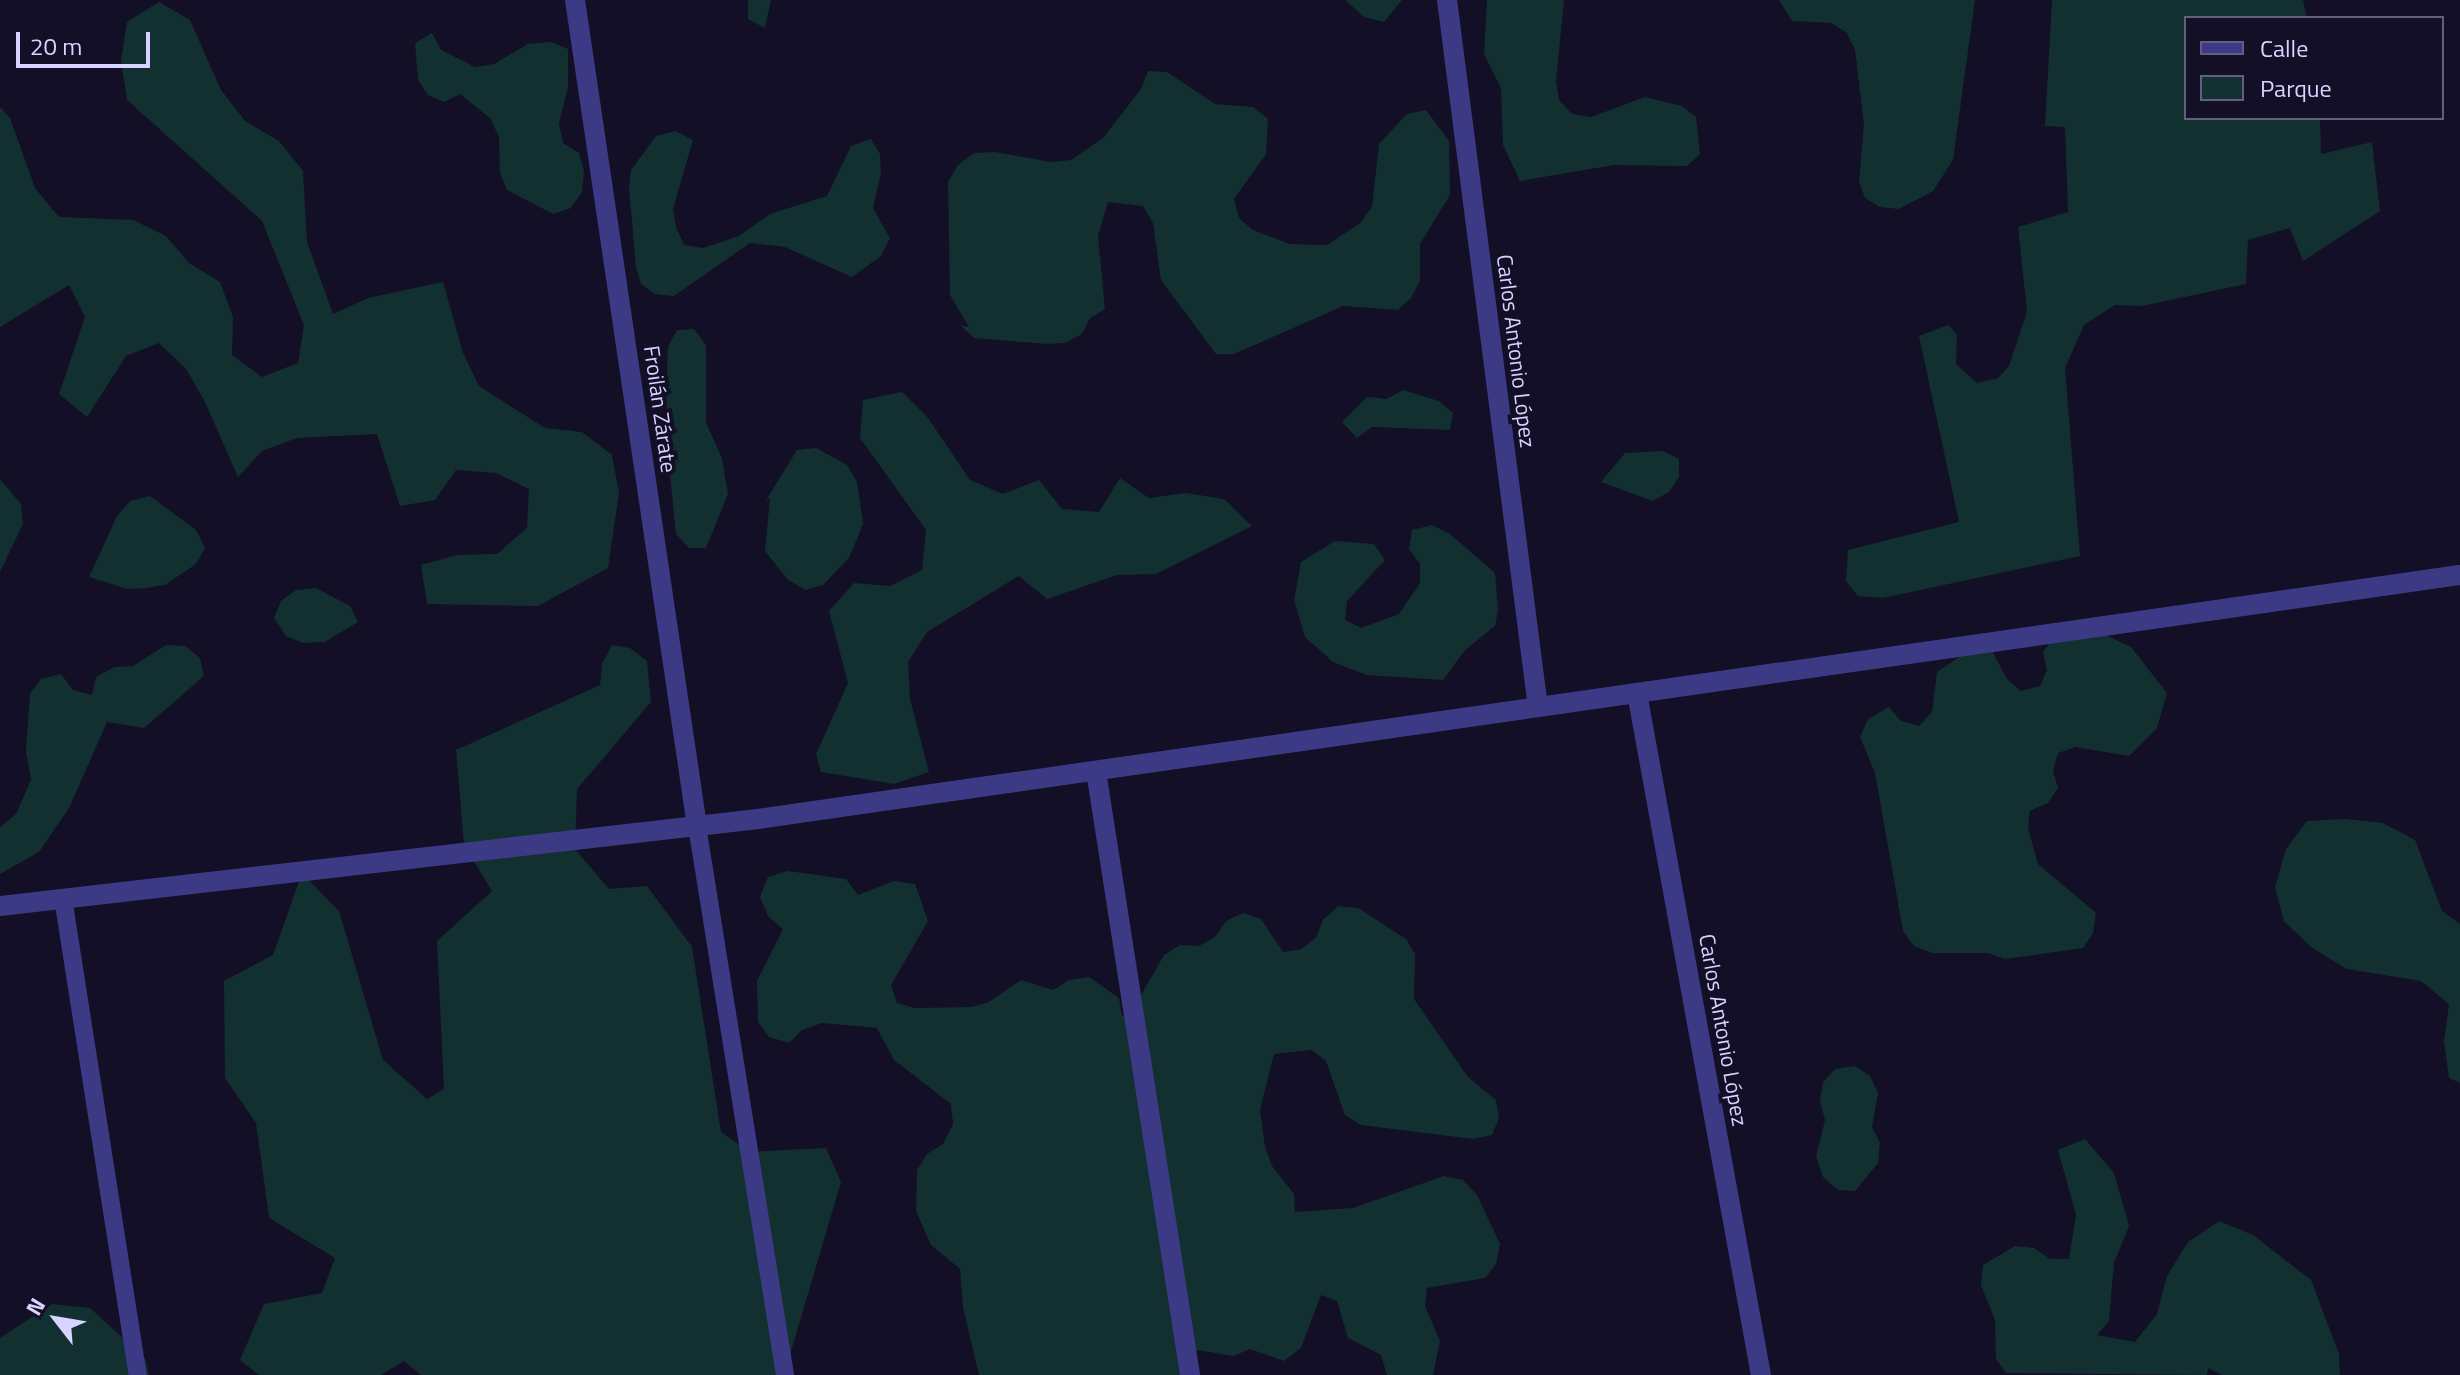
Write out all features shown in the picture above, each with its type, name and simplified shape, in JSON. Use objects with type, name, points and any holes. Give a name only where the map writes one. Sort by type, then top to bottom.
[{"type":"street","name":"Froilán Zárate","points":[[575,0],[697,826]]},
{"type":"street","name":"Carlos Antonio López","points":[[1447,0],[1538,707]]},
{"type":"street","points":[[0,906],[697,826],[2460,575]]},
{"type":"street","name":"Carlos Antonio López","points":[[1637,693],[1761,1375]]},
{"type":"street","points":[[1096,771],[1190,1375]]},
{"type":"lane","points":[[697,826],[785,1375]]},
{"type":"lane","points":[[63,898],[138,1375]]},
{"type":"green space","points":[[748,0],[771,0],[765,28],[748,19]]},
{"type":"green space","points":[[1345,0],[1402,0],[1384,22],[1364,17]]},
{"type":"green space","points":[[1487,0],[1564,0],[1556,81],[1559,100],[1572,114],[1591,117],[1645,97],[1682,106],[1696,117],[1700,154],[1687,166],[1614,165],[1520,181],[1503,145],[1501,88],[1484,54]]},
{"type":"green space","points":[[1779,0],[1975,0],[1953,160],[1933,191],[1899,209],[1880,207],[1865,198],[1859,181],[1864,125],[1855,49],[1846,32],[1831,23],[1792,21]]},
{"type":"green space","points":[[2052,0],[2303,0],[2307,16],[2184,16],[2184,120],[2320,120],[2321,154],[2372,142],[2380,211],[2303,261],[2290,228],[2248,240],[2246,284],[2142,306],[2115,305],[2084,325],[2065,368],[2080,556],[1883,598],[1858,596],[1846,581],[1848,550],[1959,522],[1919,336],[1948,325],[1957,335],[1956,364],[1977,383],[1998,378],[2009,366],[2027,312],[2018,227],[2068,212],[2065,127],[2045,126]]},
{"type":"green space","points":[[159,2],[190,20],[221,90],[245,121],[279,141],[303,171],[307,242],[333,314],[368,298],[443,282],[463,353],[479,386],[545,428],[582,432],[612,455],[619,493],[608,568],[538,606],[427,604],[421,565],[457,555],[497,554],[527,528],[529,489],[496,473],[456,470],[435,500],[400,506],[377,434],[297,438],[262,451],[238,477],[205,402],[186,369],[159,343],[126,356],[87,417],[59,394],[85,317],[69,285],[0,327],[0,107],[10,118],[35,188],[59,217],[133,220],[166,236],[189,263],[220,282],[233,317],[232,355],[262,377],[298,363],[304,325],[262,221],[127,100],[121,61],[127,22]]},
{"type":"green space","points":[[432,33],[441,50],[475,67],[494,64],[528,44],[551,42],[568,49],[568,87],[559,124],[563,143],[579,153],[584,172],[582,192],[571,208],[553,214],[507,190],[500,173],[499,137],[490,118],[460,94],[444,102],[428,95],[418,80],[415,43]]},
{"type":"green space","points":[[1148,71],[1167,72],[1215,104],[1253,107],[1268,119],[1266,154],[1234,199],[1239,218],[1253,230],[1290,244],[1327,245],[1360,223],[1372,207],[1379,144],[1407,114],[1426,110],[1449,141],[1450,195],[1420,244],[1420,281],[1411,298],[1398,310],[1343,306],[1234,354],[1216,354],[1161,280],[1153,223],[1143,206],[1108,202],[1098,236],[1105,309],[1090,318],[1082,334],[1065,343],[1047,344],[974,338],[960,325],[969,327],[950,295],[948,182],[958,165],[974,153],[995,152],[1051,162],[1071,160],[1103,138],[1141,89]]},
{"type":"green space","points":[[675,131],[693,140],[673,209],[676,227],[684,245],[703,248],[739,236],[770,214],[827,196],[851,146],[871,139],[880,154],[881,173],[873,208],[890,238],[881,256],[852,277],[785,247],[750,243],[674,296],[655,294],[641,284],[636,267],[629,188],[631,170],[656,136]]},
{"type":"green space","points":[[694,329],[706,345],[706,423],[722,458],[728,494],[706,548],[689,548],[676,534],[665,426],[668,347],[677,330]]},
{"type":"green space","points":[[1403,390],[1439,401],[1453,413],[1450,430],[1372,427],[1357,438],[1342,422],[1367,397],[1386,399]]},
{"type":"green space","points":[[902,392],[928,418],[970,480],[1003,494],[1039,480],[1062,509],[1099,512],[1120,478],[1149,498],[1186,493],[1224,499],[1252,526],[1156,574],[1117,575],[1047,599],[1019,576],[927,632],[908,662],[910,699],[929,772],[894,784],[821,772],[816,754],[848,683],[829,611],[854,583],[890,586],[922,570],[926,530],[860,438],[863,400]]},
{"type":"green space","points":[[816,448],[847,465],[857,482],[863,524],[849,558],[823,585],[806,590],[788,580],[765,551],[770,497],[765,502],[797,450]]},
{"type":"green space","points":[[1663,451],[1679,459],[1679,477],[1669,492],[1653,501],[1601,482],[1625,453]]},
{"type":"green space","points":[[0,479],[21,504],[23,524],[0,572]]},
{"type":"green space","points":[[150,496],[196,530],[205,548],[196,564],[165,585],[146,588],[127,589],[89,577],[117,516],[130,501]]},
{"type":"green space","points":[[1432,525],[1450,534],[1495,573],[1498,610],[1495,626],[1465,650],[1443,680],[1367,675],[1333,662],[1305,637],[1294,600],[1301,562],[1335,541],[1374,544],[1385,560],[1347,601],[1345,620],[1361,628],[1399,614],[1420,583],[1420,564],[1409,549],[1412,530]]},
{"type":"green space","points":[[316,588],[350,606],[358,622],[325,642],[303,643],[286,636],[274,618],[281,601],[296,590]]},
{"type":"green space","points":[[2095,630],[2131,647],[2167,693],[2157,728],[2129,756],[2076,747],[2058,753],[2053,771],[2058,788],[2048,803],[2030,811],[2028,828],[2038,864],[2096,913],[2093,933],[2083,948],[2005,959],[1988,953],[1932,953],[1914,946],[1903,931],[1875,773],[1860,737],[1868,719],[1889,707],[1901,721],[1919,726],[1932,712],[1937,672],[1971,649],[1989,645],[2007,679],[2021,691],[2040,686],[2047,670],[2043,652],[2056,635]]},
{"type":"green space","points":[[166,645],[185,646],[200,658],[204,676],[144,728],[107,722],[69,808],[39,852],[0,874],[0,827],[16,814],[31,780],[26,751],[30,694],[41,679],[61,674],[73,690],[92,695],[96,677],[114,667],[133,666]]},
{"type":"green space","points":[[612,645],[630,648],[647,661],[651,702],[577,789],[575,849],[609,889],[647,886],[692,947],[721,1132],[750,1152],[826,1148],[841,1182],[784,1375],[421,1375],[404,1361],[381,1375],[259,1375],[240,1360],[264,1304],[322,1293],[335,1258],[269,1218],[256,1123],[225,1078],[224,981],[273,955],[302,873],[339,911],[383,1060],[427,1099],[444,1089],[437,941],[492,891],[464,845],[456,750],[600,685],[602,664]]},
{"type":"green space","points":[[2345,819],[2383,823],[2415,840],[2442,911],[2460,924],[2460,1083],[2449,1078],[2444,1041],[2449,1004],[2421,981],[2347,969],[2312,948],[2284,921],[2275,887],[2286,849],[2307,821]]},
{"type":"green space","points":[[788,871],[846,879],[858,895],[894,881],[915,884],[928,921],[891,985],[897,1003],[915,1008],[971,1007],[989,1002],[1021,980],[1053,990],[1069,980],[1089,977],[1119,998],[1122,1016],[1136,1004],[1164,955],[1180,945],[1199,946],[1216,936],[1226,921],[1243,913],[1261,919],[1283,952],[1301,949],[1316,938],[1323,920],[1338,906],[1358,908],[1406,939],[1415,954],[1414,999],[1468,1077],[1496,1100],[1499,1118],[1492,1135],[1473,1139],[1361,1125],[1345,1115],[1326,1061],[1312,1050],[1274,1054],[1260,1110],[1265,1147],[1272,1166],[1294,1194],[1295,1212],[1353,1208],[1444,1176],[1463,1180],[1477,1195],[1500,1244],[1496,1264],[1485,1278],[1427,1288],[1425,1306],[1440,1341],[1433,1375],[1387,1375],[1381,1355],[1348,1338],[1337,1301],[1321,1295],[1301,1348],[1284,1361],[1250,1349],[1234,1356],[1197,1350],[1182,1375],[979,1375],[963,1307],[960,1269],[931,1245],[916,1211],[917,1170],[927,1154],[943,1144],[953,1124],[951,1104],[894,1060],[877,1028],[822,1023],[802,1030],[789,1043],[769,1037],[758,1022],[757,981],[783,929],[768,916],[760,897],[768,877]]},
{"type":"green space","points":[[1855,1066],[1870,1076],[1878,1093],[1872,1127],[1880,1143],[1878,1163],[1855,1191],[1838,1190],[1823,1177],[1816,1157],[1825,1120],[1820,1101],[1823,1082],[1835,1069]]},
{"type":"green space","points":[[2085,1139],[2114,1173],[2129,1226],[2114,1263],[2109,1321],[2097,1335],[2135,1342],[2157,1314],[2167,1276],[2188,1242],[2219,1221],[2253,1235],[2311,1280],[2339,1354],[2340,1375],[2222,1375],[2208,1368],[2207,1375],[2006,1373],[1996,1359],[1995,1320],[1981,1285],[1983,1265],[2015,1246],[2034,1248],[2050,1259],[2069,1259],[2076,1215],[2058,1150]]},
{"type":"green space","points":[[52,1304],[90,1308],[145,1358],[149,1375],[0,1375],[0,1338]]}]
